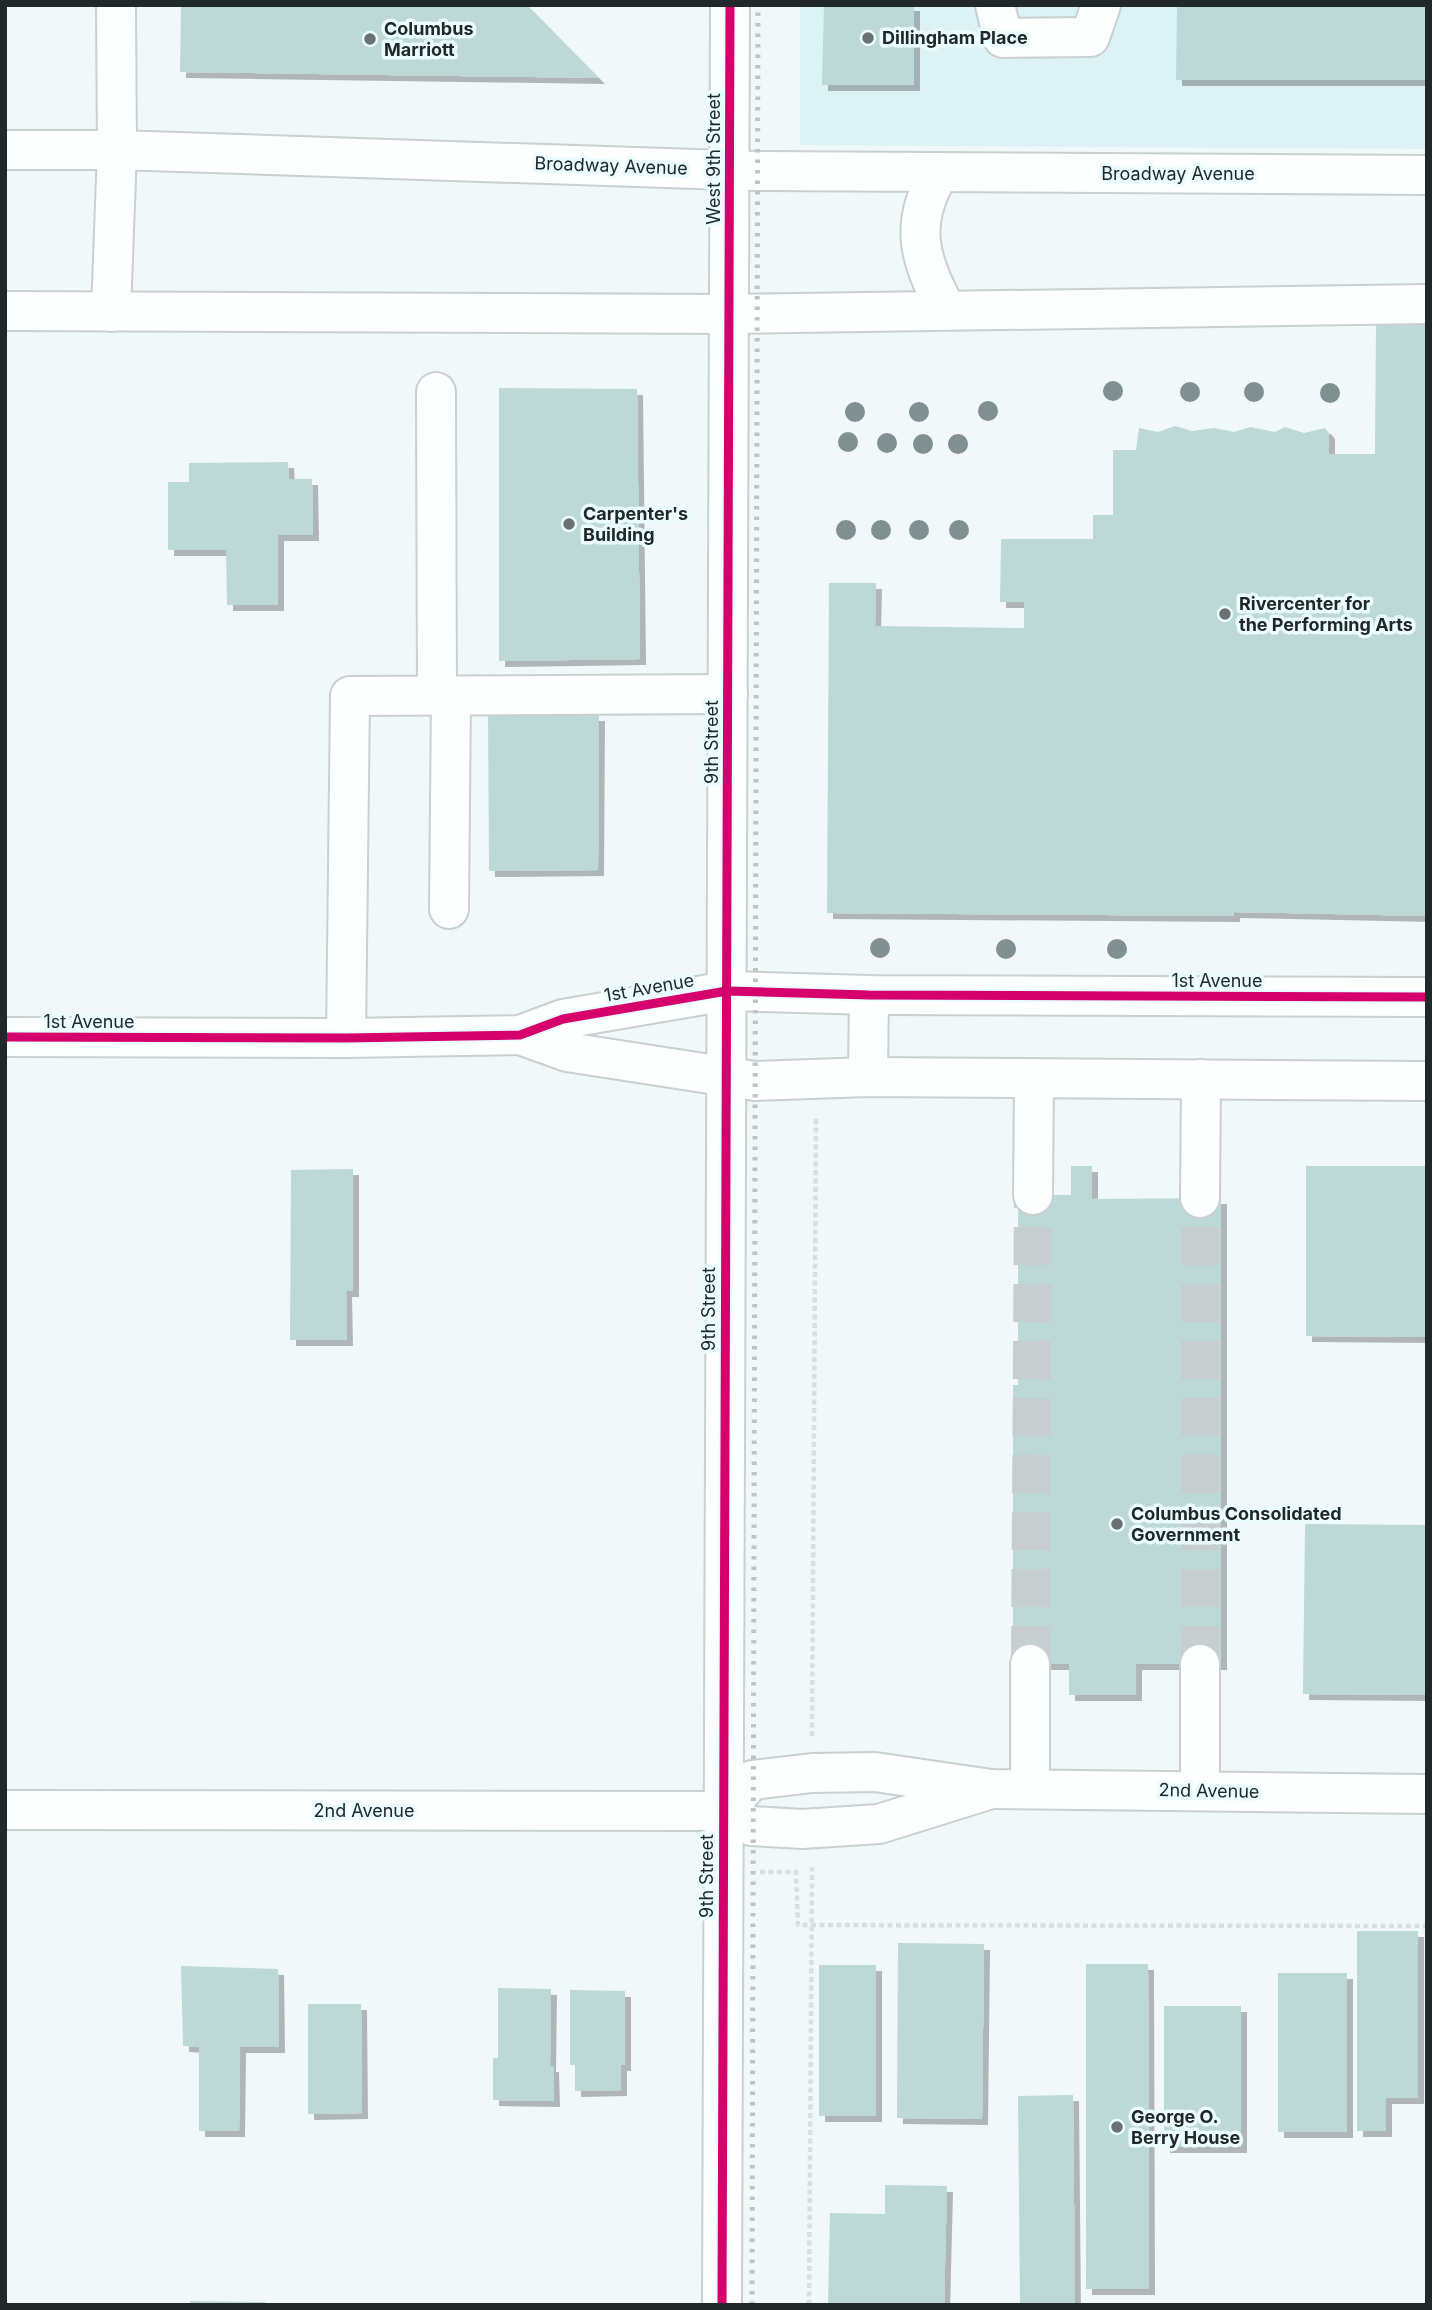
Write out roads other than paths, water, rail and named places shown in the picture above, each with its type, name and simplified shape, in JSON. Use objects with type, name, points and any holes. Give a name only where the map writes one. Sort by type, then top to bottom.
[{"type":"street","points":[[111,312],[117,150],[116,5]]},
{"type":"street","name":"West 9th Street","points":[[729,314],[730,5]]},
{"type":"street","points":[[995,5],[1003,38],[1090,37],[1101,5]]},
{"type":"street","name":"Broadway Avenue","points":[[5,150],[117,150],[730,170],[1427,175]]},
{"type":"street","points":[[940,172],[929,190],[920,238],[923,263],[946,309]]},
{"type":"street","points":[[5,311],[729,314],[1427,304]]},
{"type":"street","name":"9th Street","points":[[722,2305],[729,314]]},
{"type":"street","points":[[436,392],[449,909]]},
{"type":"street","points":[[346,1038],[350,696],[728,694]]},
{"type":"street","name":"1st Avenue","points":[[5,1037],[346,1038],[520,1035],[563,1019],[727,991],[869,995],[1427,997]]},
{"type":"street","points":[[868,1077],[869,995]]},
{"type":"street","name":"1st Avenue","points":[[520,1035],[567,1052],[755,1081],[868,1077],[1427,1081]]},
{"type":"street","points":[[1033,1195],[1034,1078]]},
{"type":"street","points":[[1200,1198],[1201,1079]]},
{"type":"street","points":[[1030,1664],[1030,1789]]},
{"type":"street","points":[[1200,1664],[1200,1791]]},
{"type":"street","name":"2nd Avenue","points":[[723,1811],[752,1780],[812,1773],[875,1772],[991,1789],[1427,1794]]},
{"type":"street","name":"2nd Avenue","points":[[5,1811],[723,1811],[751,1826],[812,1829],[879,1824],[991,1789]]},
{"type":"tunnel","points":[[1030,1664],[1033,1195]]},
{"type":"tunnel","points":[[1200,1198],[1200,1664]]},
{"type":"railway","points":[[752,2305],[758,5]]},
{"type":"place","name":"Dillingham Place","points":[[868,38]]},
{"type":"place","name":"Columbus Marriott","points":[[370,39]]},
{"type":"place","name":"Carpenter's Building","points":[[569,524]]},
{"type":"place","name":"Rivercenter for the Performing Arts","points":[[1225,614]]},
{"type":"place","name":"Columbus Consolidated Government","points":[[1117,1524]]},
{"type":"place","name":"George O. Berry House","points":[[1117,2127]]}]
